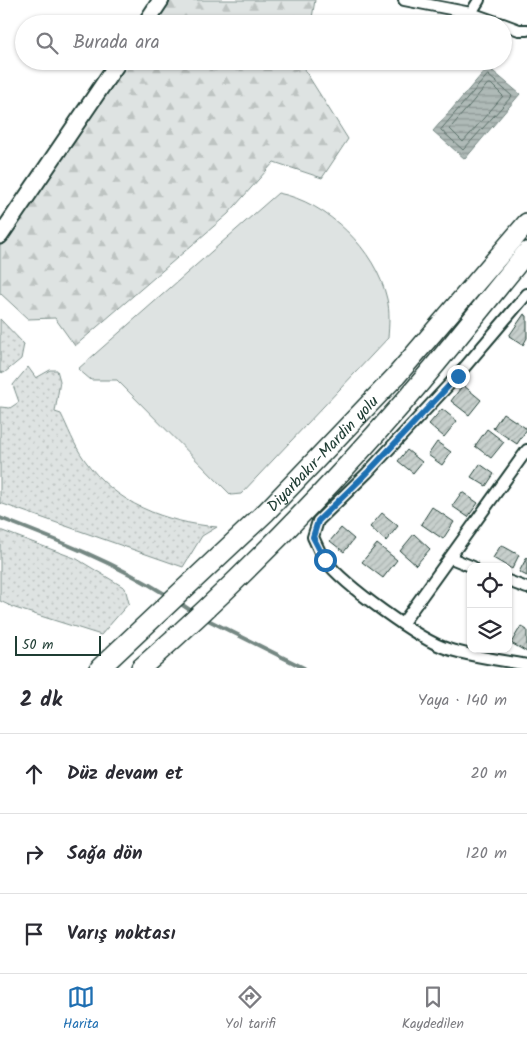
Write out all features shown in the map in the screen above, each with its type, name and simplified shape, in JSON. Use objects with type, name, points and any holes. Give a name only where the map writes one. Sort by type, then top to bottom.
[{"type":"highway","name":"Diyarbakır-Mardin yolu","points":[[100,668],[266,512],[396,376],[527,223]]},
{"type":"highway","name":"Diyarbakır-Mardin yolu","points":[[141,668],[174,640],[284,531],[401,404],[527,252]]},
{"type":"street","points":[[151,15],[161,0]]},
{"type":"street","points":[[404,0],[477,15]]},
{"type":"street","points":[[471,13],[479,0]]},
{"type":"street","points":[[512,28],[527,30]]},
{"type":"street","points":[[0,236],[113,70]]},
{"type":"street","points":[[527,294],[458,376],[380,459],[318,521],[313,537],[325,560],[339,576],[402,624],[430,642],[449,650],[527,665]]},
{"type":"street","points":[[402,624],[527,450]]},
{"type":"street","points":[[451,558],[467,565]]},
{"type":"street","points":[[512,582],[527,588]]},
{"type":"green space","points":[[170,0],[315,0],[312,15],[158,15]]},
{"type":"green space","points":[[116,70],[305,70],[348,139],[322,178],[274,162],[228,214],[75,346],[55,318],[28,319],[0,293],[0,240]]},
{"type":"green space","points":[[278,193],[314,206],[347,231],[361,246],[381,281],[387,299],[389,313],[388,338],[241,494],[231,495],[117,380],[91,380],[78,369]]},
{"type":"green space","points":[[0,319],[24,344],[21,359],[4,373],[0,372]]},
{"type":"green space","points":[[28,367],[36,378],[50,370],[57,370],[60,381],[55,412],[61,414],[84,459],[111,488],[126,499],[160,515],[178,521],[217,527],[202,536],[183,567],[0,503],[0,407],[10,408],[19,402],[13,385]]},
{"type":"green space","points":[[0,530],[77,559],[125,588],[129,603],[101,635],[15,608],[0,601]]},
{"type":"water","points":[[485,70],[492,70],[520,94],[465,159],[433,131]]},
{"type":"building","points":[[524,314],[527,316],[527,338],[523,345],[509,336]]},
{"type":"building","points":[[463,385],[481,400],[469,415],[451,401]]},
{"type":"building","points":[[442,409],[457,421],[444,437],[429,424]]},
{"type":"building","points":[[503,413],[527,429],[517,444],[493,428]]},
{"type":"building","points":[[487,429],[504,442],[491,458],[475,446]]},
{"type":"building","points":[[437,442],[451,452],[442,465],[428,455]]},
{"type":"building","points":[[407,450],[422,462],[413,473],[398,461]]},
{"type":"building","points":[[480,464],[494,474],[486,486],[471,477]]},
{"type":"building","points":[[462,492],[478,503],[468,517],[452,506]]},
{"type":"building","points":[[432,507],[454,522],[443,539],[421,524]]},
{"type":"building","points":[[382,513],[398,526],[386,541],[370,527]]},
{"type":"building","points":[[341,528],[354,539],[344,552],[330,541]]},
{"type":"building","points":[[414,534],[430,549],[416,565],[400,551]]},
{"type":"building","points":[[377,544],[397,560],[383,578],[362,562]]},
{"type":"building","points":[[501,545],[519,555],[512,569],[512,563],[502,563],[493,558]]},
{"type":"building","points":[[527,557],[527,576],[519,572]]},
{"type":"building","points":[[521,626],[527,630],[527,652],[512,644]]},
{"type":"waterway","points":[[0,518],[107,563],[168,596]]},
{"type":"waterway","points":[[178,602],[193,612]]},
{"type":"waterway","points":[[204,618],[304,668]]},
{"type":"route","points":[[325,560],[313,537],[318,521],[367,473],[458,376]]}]
